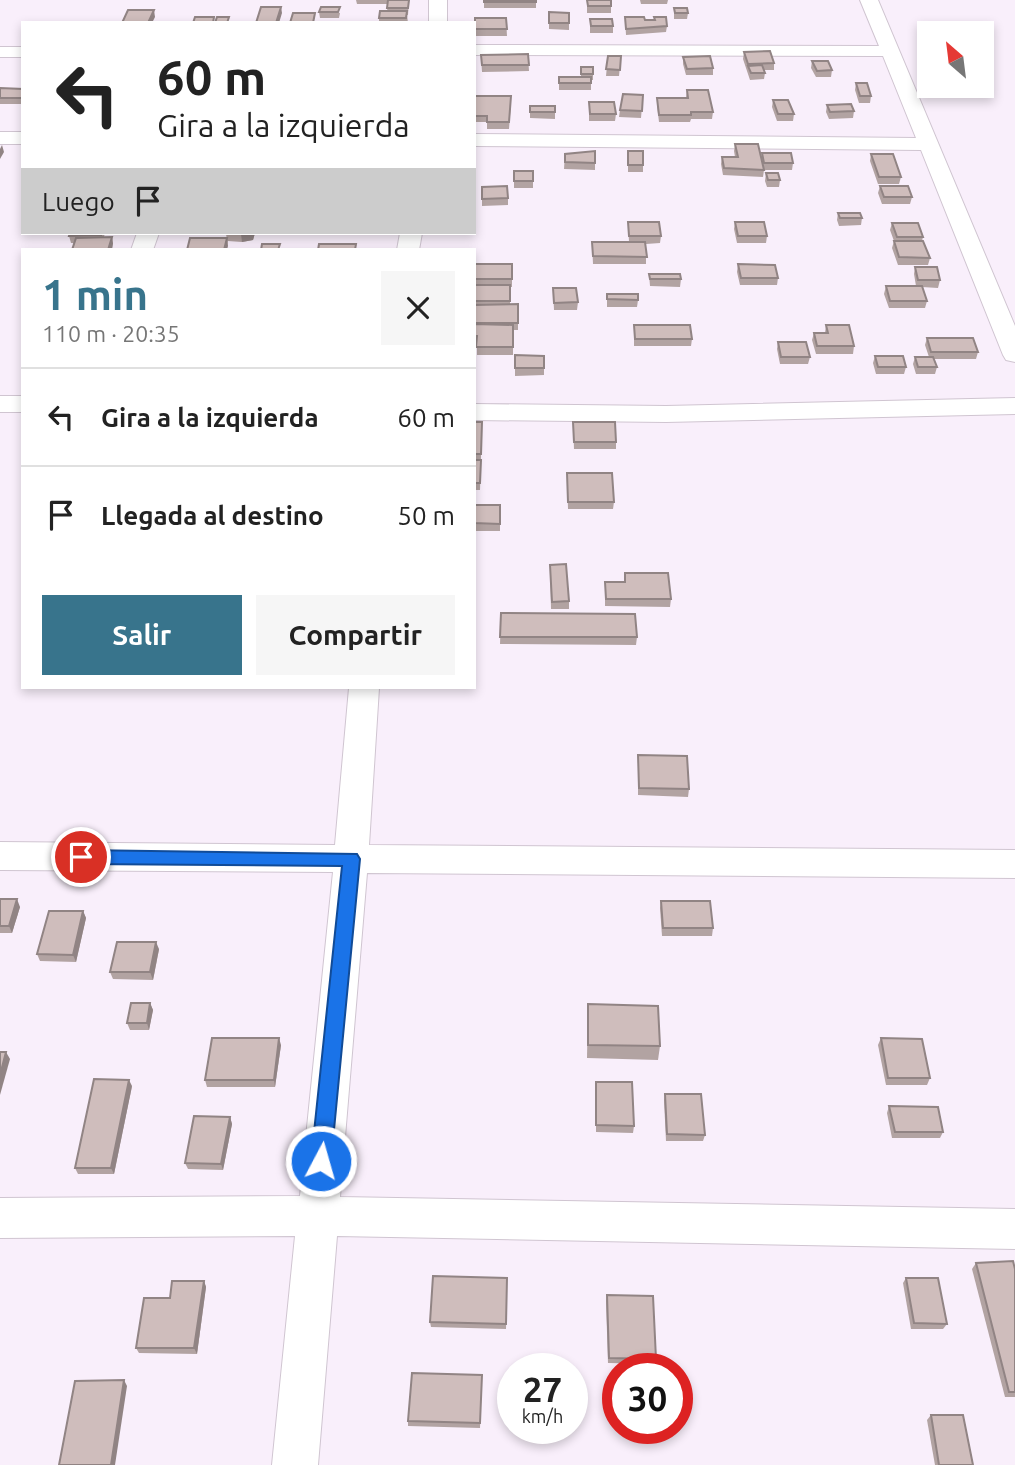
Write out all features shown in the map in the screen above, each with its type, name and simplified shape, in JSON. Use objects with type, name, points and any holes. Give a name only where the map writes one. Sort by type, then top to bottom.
[{"type":"street","points":[[438,21],[439,0]]},
{"type":"street","points":[[869,0],[1015,355]]},
{"type":"street","points":[[476,50],[891,51]]},
{"type":"street","points":[[0,52],[21,52]]},
{"type":"street","points":[[0,138],[21,138]]},
{"type":"street","points":[[476,140],[930,144]]},
{"type":"street","points":[[0,404],[21,404]]},
{"type":"street","points":[[476,412],[666,414],[1015,406]]},
{"type":"street","points":[[295,1465],[351,859],[364,689]]},
{"type":"street","points":[[0,856],[1015,864]]},
{"type":"street","points":[[0,1218],[316,1216],[1015,1229]]},
{"type":"building","points":[[388,0],[409,0],[408,8],[387,8]]},
{"type":"building","points":[[536,0],[536,2],[484,2]]},
{"type":"building","points":[[587,0],[611,0],[611,6],[588,6]]},
{"type":"building","points":[[261,7],[281,7],[277,21],[257,21]]},
{"type":"building","points":[[321,7],[340,7],[338,12],[319,12]]},
{"type":"building","points":[[674,8],[687,8],[688,13],[675,13]]},
{"type":"building","points":[[128,10],[154,10],[149,21],[123,21]]},
{"type":"building","points":[[380,11],[407,11],[406,18],[379,18]]},
{"type":"building","points":[[549,12],[569,13],[569,23],[549,23]]},
{"type":"building","points":[[293,13],[315,13],[313,21],[291,21]]},
{"type":"building","points":[[195,17],[214,17],[213,21],[194,21]]},
{"type":"building","points":[[217,17],[229,17],[228,21],[216,21]]},
{"type":"building","points":[[625,17],[655,20],[654,17],[666,17],[667,26],[626,29]]},
{"type":"building","points":[[475,18],[506,18],[507,29],[476,29]]},
{"type":"building","points":[[590,19],[612,19],[613,26],[591,26]]},
{"type":"building","points":[[770,51],[774,63],[748,64],[744,52]]},
{"type":"building","points":[[528,54],[529,65],[482,65],[481,55]]},
{"type":"building","points":[[608,56],[621,56],[620,70],[606,69]]},
{"type":"building","points":[[710,56],[713,68],[687,69],[683,57]]},
{"type":"building","points":[[812,61],[828,61],[832,70],[817,71]]},
{"type":"building","points":[[762,65],[765,73],[751,73],[748,66]]},
{"type":"building","points":[[581,67],[593,67],[593,74],[581,74]]},
{"type":"building","points":[[559,77],[591,77],[591,83],[559,83]]},
{"type":"building","points":[[856,83],[867,83],[871,96],[860,96]]},
{"type":"building","points":[[0,88],[21,89],[21,98],[0,98]]},
{"type":"building","points":[[687,90],[708,90],[713,112],[659,115],[657,98],[688,98]]},
{"type":"building","points":[[623,94],[643,95],[642,111],[620,110]]},
{"type":"building","points":[[476,96],[511,96],[509,122],[487,122],[487,116],[476,116]]},
{"type":"building","points":[[773,100],[788,100],[794,114],[778,114]]},
{"type":"building","points":[[589,102],[614,102],[616,114],[590,114]]},
{"type":"building","points":[[851,104],[854,111],[830,112],[827,105]]},
{"type":"building","points":[[530,106],[555,106],[555,112],[530,112]]},
{"type":"building","points":[[735,144],[758,144],[764,170],[724,168],[722,157],[738,157]]},
{"type":"building","points":[[595,151],[595,163],[565,162],[565,154]]},
{"type":"building","points":[[628,151],[643,151],[643,165],[628,165]]},
{"type":"building","points":[[762,153],[791,153],[793,163],[764,163]]},
{"type":"building","points":[[871,154],[893,154],[901,177],[879,177]]},
{"type":"building","points":[[514,171],[533,171],[533,181],[514,181]]},
{"type":"building","points":[[766,173],[778,173],[780,180],[768,180]]},
{"type":"building","points":[[507,186],[508,198],[482,199],[482,187]]},
{"type":"building","points":[[880,186],[908,186],[912,197],[884,197]]},
{"type":"building","points":[[838,213],[860,213],[862,218],[840,218]]},
{"type":"building","points":[[628,222],[659,222],[661,236],[629,236]]},
{"type":"building","points":[[735,222],[764,222],[767,236],[738,236]]},
{"type":"building","points":[[892,223],[918,223],[923,237],[897,237]]},
{"type":"building","points":[[112,237],[109,248],[73,248],[76,238]]},
{"type":"building","points":[[190,238],[227,238],[224,248],[188,248]]},
{"type":"building","points":[[894,241],[923,241],[930,258],[899,257]]},
{"type":"building","points":[[592,242],[645,242],[647,257],[593,256]]},
{"type":"building","points":[[262,244],[280,244],[279,248],[261,248]]},
{"type":"building","points":[[319,244],[356,244],[355,248],[318,248]]},
{"type":"building","points":[[476,264],[512,264],[512,279],[476,279]]},
{"type":"building","points":[[738,264],[775,265],[778,278],[741,278]]},
{"type":"building","points":[[915,267],[937,267],[940,280],[918,280]]},
{"type":"building","points":[[649,274],[680,274],[681,279],[650,279]]},
{"type":"building","points":[[476,285],[510,285],[510,301],[476,301]]},
{"type":"building","points":[[886,286],[922,286],[927,301],[890,301]]},
{"type":"building","points":[[553,288],[576,288],[578,302],[554,303]]},
{"type":"building","points":[[607,294],[638,294],[638,300],[607,299]]},
{"type":"building","points":[[518,304],[518,323],[476,323],[476,305]]},
{"type":"building","points":[[476,324],[513,325],[513,347],[476,347]]},
{"type":"building","points":[[634,325],[690,325],[692,339],[635,339]]},
{"type":"building","points":[[826,325],[849,325],[854,346],[817,346],[814,333],[828,333]]},
{"type":"building","points":[[927,338],[973,338],[978,352],[931,352]]},
{"type":"building","points":[[778,342],[806,342],[810,357],[781,357]]},
{"type":"building","points":[[515,355],[544,356],[544,368],[515,368]]},
{"type":"building","points":[[875,356],[903,356],[906,367],[878,367]]},
{"type":"building","points":[[915,357],[933,357],[937,367],[918,367]]},
{"type":"building","points":[[476,422],[482,422],[481,454],[476,454]]},
{"type":"building","points":[[573,422],[615,422],[616,442],[574,442]]},
{"type":"building","points":[[476,460],[481,460],[480,483],[476,483]]},
{"type":"building","points":[[567,473],[612,473],[614,502],[568,502]]},
{"type":"building","points":[[476,505],[500,505],[500,524],[476,523]]},
{"type":"building","points":[[566,564],[569,601],[552,602],[550,565]]},
{"type":"building","points":[[625,573],[668,573],[671,599],[606,599],[605,582],[625,582]]},
{"type":"building","points":[[501,613],[635,614],[637,637],[500,637]]},
{"type":"building","points":[[638,755],[687,756],[689,789],[639,788]]},
{"type":"building","points":[[0,899],[17,899],[9,926],[0,926]]},
{"type":"building","points":[[661,901],[710,901],[713,928],[663,928]]},
{"type":"building","points":[[49,911],[83,911],[73,955],[37,954]]},
{"type":"building","points":[[117,942],[156,942],[150,972],[110,972]]},
{"type":"building","points":[[131,1003],[150,1003],[147,1023],[127,1023]]},
{"type":"building","points":[[588,1004],[658,1006],[660,1046],[588,1045]]},
{"type":"building","points":[[212,1038],[279,1038],[274,1080],[205,1080]]},
{"type":"building","points":[[881,1038],[922,1039],[930,1078],[888,1078]]},
{"type":"building","points":[[0,1052],[6,1052],[0,1075]]},
{"type":"building","points":[[94,1079],[129,1080],[111,1168],[75,1168]]},
{"type":"building","points":[[596,1082],[632,1082],[634,1126],[596,1125]]},
{"type":"building","points":[[665,1094],[701,1094],[705,1135],[667,1134]]},
{"type":"building","points":[[889,1106],[938,1107],[943,1132],[895,1132]]},
{"type":"building","points":[[194,1116],[230,1117],[221,1164],[185,1163]]},
{"type":"building","points":[[1013,1261],[1015,1392],[1009,1392],[976,1263]]},
{"type":"building","points":[[433,1276],[507,1278],[506,1324],[430,1322]]},
{"type":"building","points":[[906,1278],[938,1278],[947,1324],[914,1323]]},
{"type":"building","points":[[172,1281],[204,1281],[194,1348],[136,1348],[144,1298],[170,1298]]},
{"type":"building","points":[[607,1295],[653,1296],[656,1353],[609,1353]]},
{"type":"building","points":[[412,1373],[482,1375],[480,1423],[408,1421]]},
{"type":"building","points":[[124,1380],[111,1465],[59,1465],[75,1381]]},
{"type":"building","points":[[931,1415],[963,1415],[973,1465],[939,1465]]},
{"type":"route","points":[[81,857],[351,859],[321,1161]]}]
